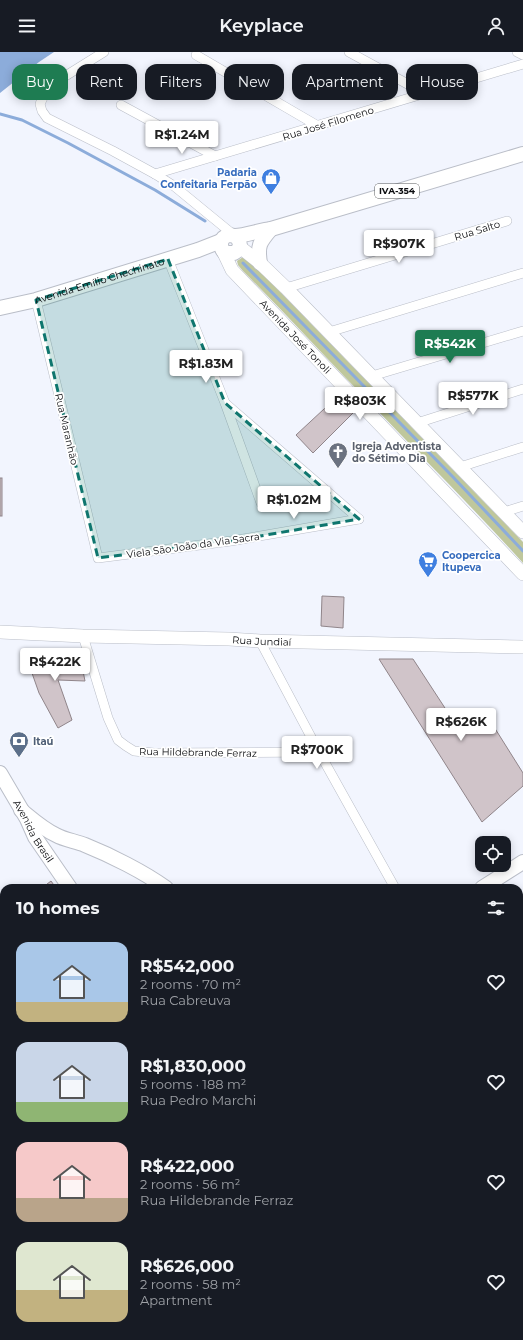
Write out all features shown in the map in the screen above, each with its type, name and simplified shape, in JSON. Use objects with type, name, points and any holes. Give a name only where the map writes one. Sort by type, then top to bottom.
[{"type":"main road","name":"IVA-354","points":[[237,242],[271,229],[523,154]]},
{"type":"main road","points":[[260,262],[258,250],[262,240],[271,229]]},
{"type":"main road","points":[[237,242],[286,288],[523,532]]},
{"type":"main road","name":"Avenida Emílio Chechinato","points":[[0,308],[36,300],[198,250],[222,246],[228,254],[234,253],[237,242]]},
{"type":"main road","name":"Avenida José Tonoli","points":[[222,246],[232,270],[523,574]]},
{"type":"main road","name":"Rua Jundiaí","points":[[0,632],[83,636],[221,638],[260,641],[523,647]]},
{"type":"main road","name":"Avenida Brasil","points":[[0,773],[35,837],[67,884]]},
{"type":"main road","points":[[21,810],[56,835],[99,851],[160,884]]},
{"type":"main road","points":[[51,862],[48,844],[56,835]]},
{"type":"main road","points":[[489,884],[523,862]]},
{"type":"main road","points":[[507,884],[523,874]]},
{"type":"street","points":[[104,52],[47,89],[40,104],[42,111],[47,118],[56,124],[113,151],[174,186],[237,242]]},
{"type":"street","points":[[349,52],[406,83]]},
{"type":"street","points":[[517,52],[523,55]]},
{"type":"street","points":[[196,54],[318,126]]},
{"type":"street","name":"Rua José Filomeno","points":[[478,77],[523,64]]},
{"type":"street","name":"Rua José Filomeno","points":[[155,174],[406,99]]},
{"type":"street","points":[[121,105],[215,156]]},
{"type":"street","name":"Rua Salto","points":[[286,288],[507,221]]},
{"type":"street","points":[[168,259],[225,403],[261,503]]},
{"type":"street","points":[[329,332],[523,274]]},
{"type":"street","name":"Rua Maranhão","points":[[36,300],[98,558]]},
{"type":"street","points":[[372,376],[523,331]]},
{"type":"street","points":[[417,422],[523,389]]},
{"type":"street","name":"Viela São João da Via Sacra","points":[[98,558],[232,541],[359,519],[225,403]]},
{"type":"street","points":[[460,466],[523,447]]},
{"type":"street","points":[[504,512],[523,506]]},
{"type":"street","name":"Rua Hildebrande Ferraz","points":[[83,636],[108,718],[118,740],[134,751],[154,753],[319,752]]},
{"type":"street","points":[[260,641],[319,752],[393,884]]},
{"type":"highlighted area","points":[[168,259],[225,403],[359,519],[231,541],[98,558],[36,300]]},
{"type":"green space","points":[[243,257],[260,271],[523,542],[523,563],[243,271],[238,265],[237,261]]},
{"type":"water","points":[[0,52],[54,52],[36,64],[12,64],[12,83],[0,93]]},
{"type":"building","points":[[338,396],[354,412],[313,453],[296,435]]},
{"type":"building","points":[[0,478],[2,478],[2,516],[0,516]]},
{"type":"building","points":[[322,596],[344,597],[343,628],[321,626]]},
{"type":"building","points":[[72,655],[81,661],[85,681],[58,680],[72,720],[58,728],[39,693],[26,656]]},
{"type":"building","points":[[379,659],[413,659],[458,728],[484,711],[523,773],[523,786],[482,822]]},
{"type":"waterway","points":[[0,114],[22,120],[68,143],[155,190],[205,221]]},
{"type":"waterway","points":[[243,263],[453,477],[523,551]]},
{"type":"place","name":"Padaria Confeitaria Ferpão","points":[[271,195]]},
{"type":"place","name":"Igreja Adventista do Sétimo Dia","points":[[338,469]]},
{"type":"place","name":"Coopercica Itupeva","points":[[428,578]]},
{"type":"place","name":"Itaú","points":[[19,758]]}]
